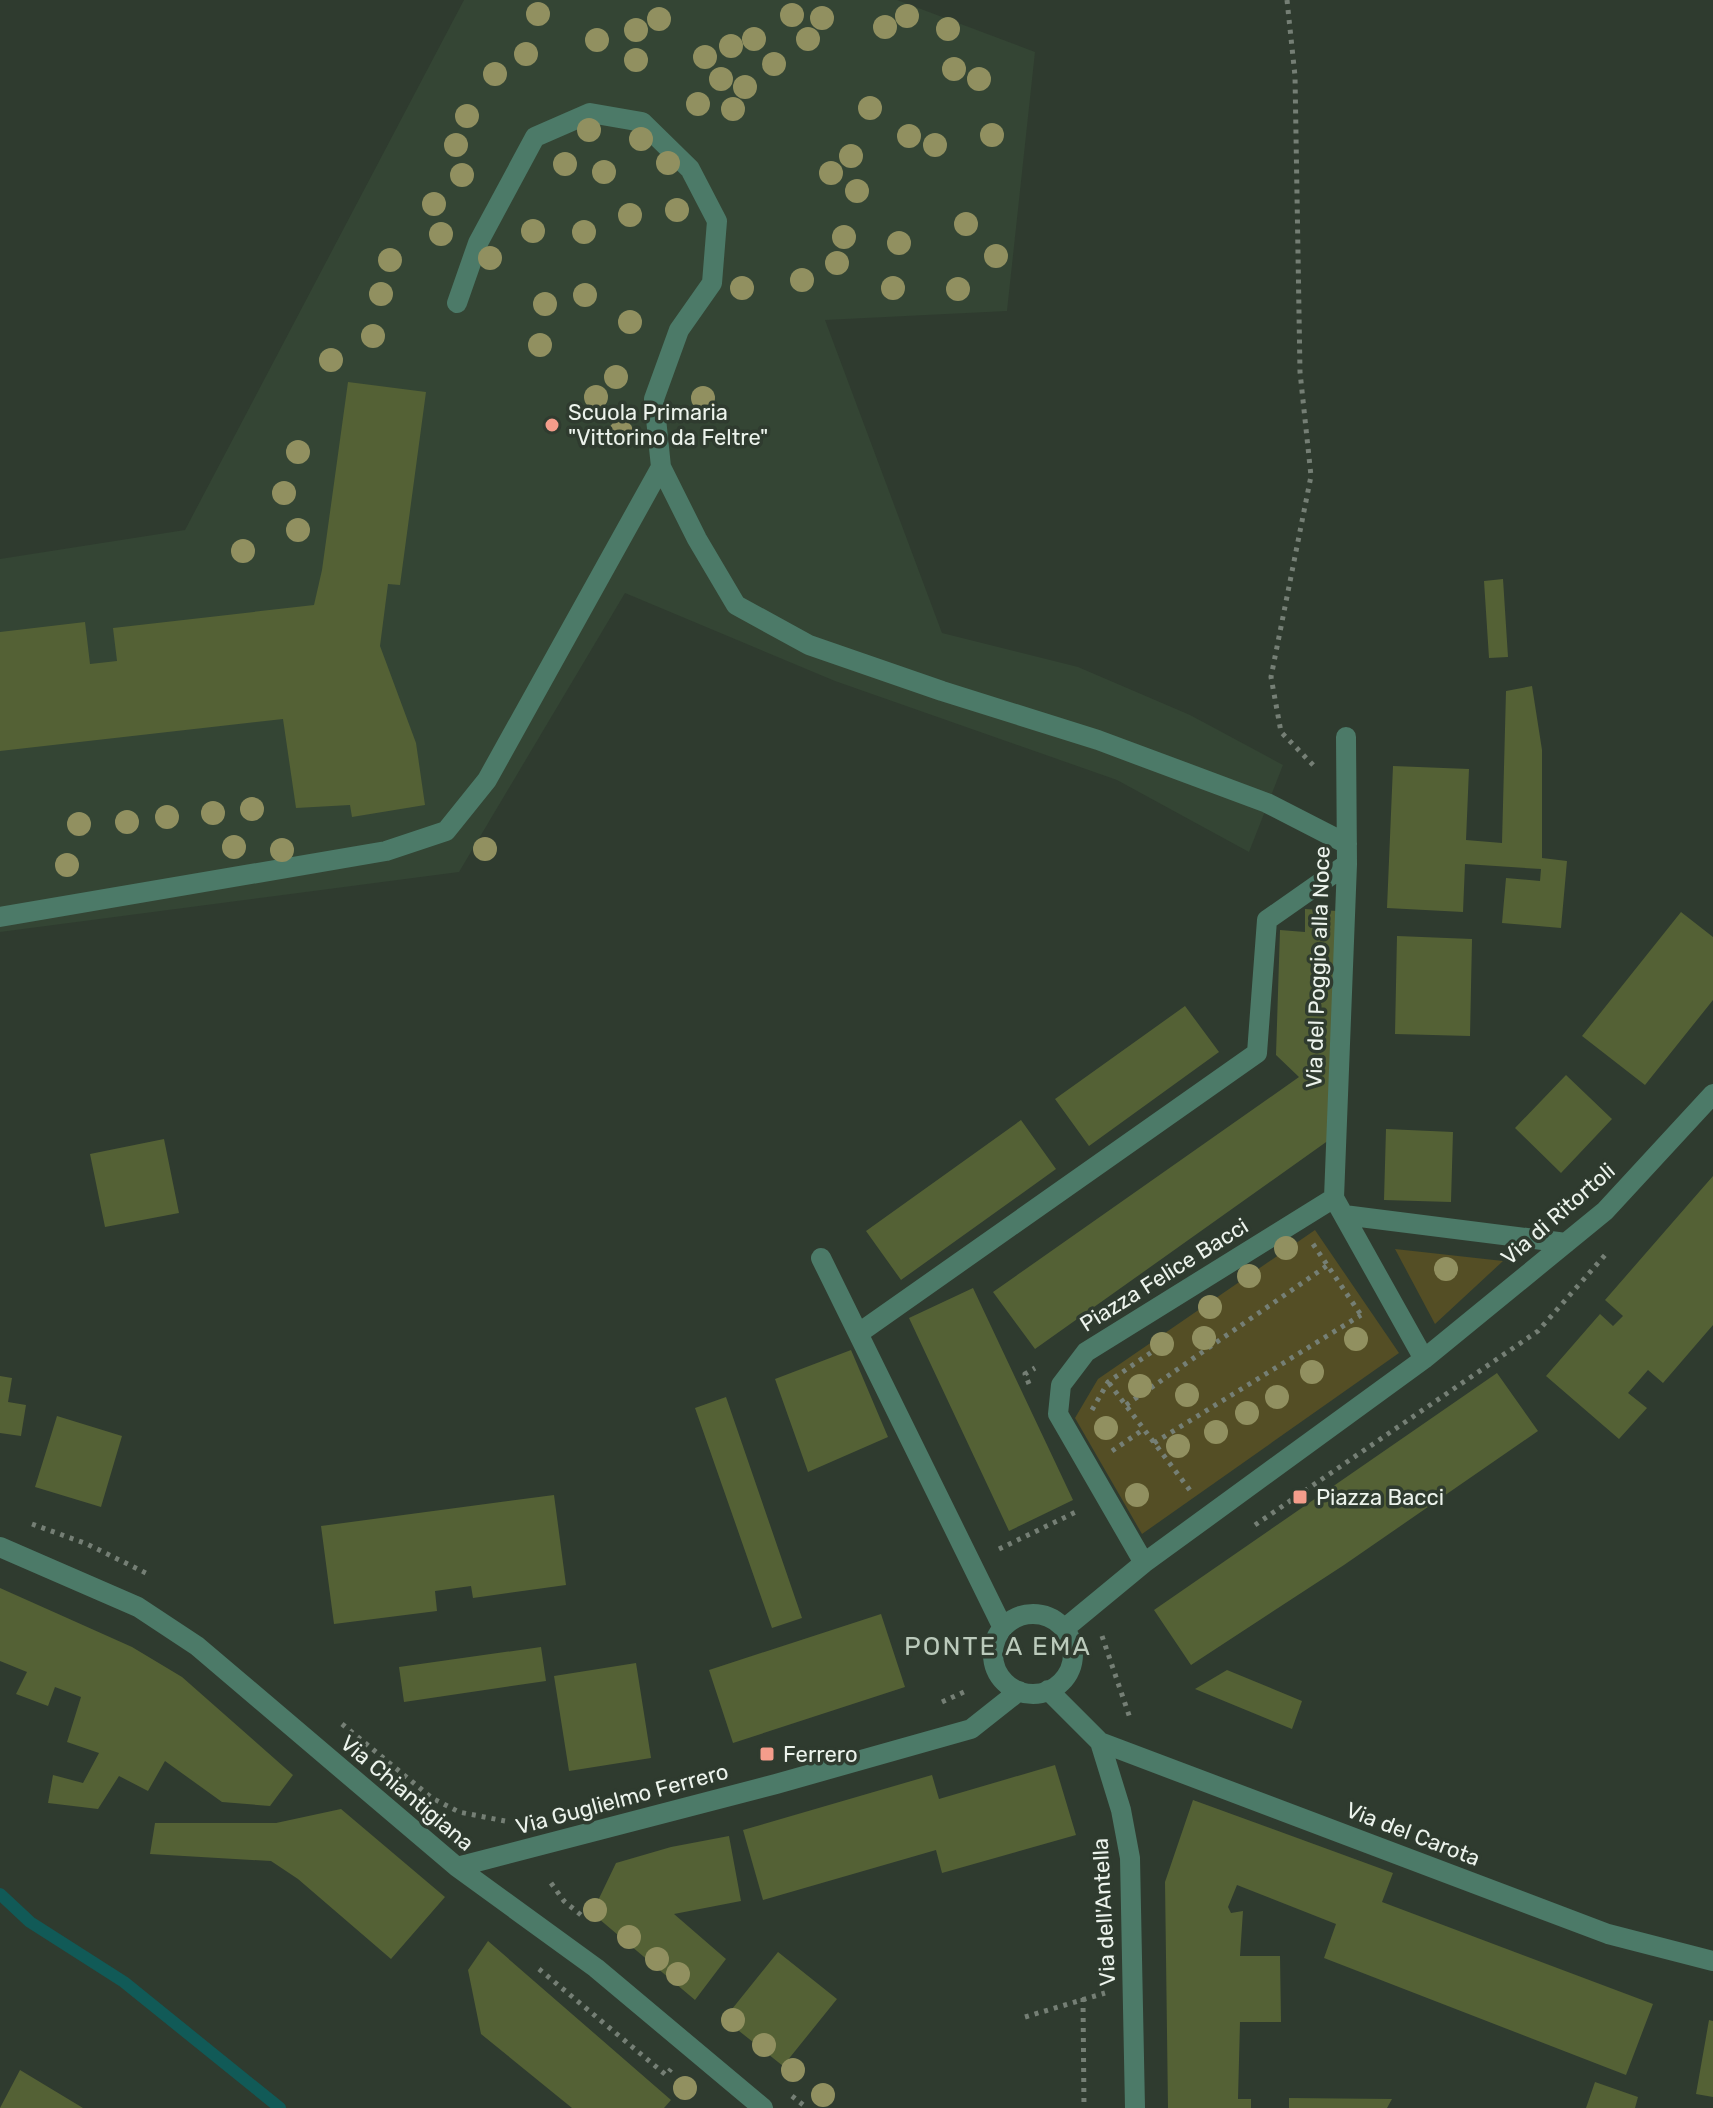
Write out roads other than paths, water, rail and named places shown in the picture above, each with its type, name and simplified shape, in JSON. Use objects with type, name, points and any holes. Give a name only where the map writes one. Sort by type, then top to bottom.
[{"type":"street","points":[[457,303],[478,243],[535,137],[590,113],[642,122],[690,169],[717,221],[712,283],[679,330],[654,399],[661,467],[697,539],[736,605],[809,645],[1098,740],[1267,803],[1347,854],[1267,920],[1257,1053],[859,1333]]},
{"type":"street","points":[[0,917],[386,851],[446,831],[487,780],[661,467]]},
{"type":"street","name":"Via del Poggio alla Noce","points":[[1339,1206],[1347,854],[1346,737]]},
{"type":"street","name":"Via di Ritortoli","points":[[1424,1359],[1605,1211],[1713,1094]]},
{"type":"street","points":[[1339,1206],[1566,1243]]},
{"type":"street","points":[[1064,1629],[1144,1563],[1424,1359],[1339,1206]]},
{"type":"street","name":"Piazza Felice Bacci","points":[[1144,1563],[1058,1414],[1061,1385],[1086,1352],[1297,1220],[1339,1206]]},
{"type":"street","points":[[821,1258],[1003,1628]]},
{"type":"street","name":"Via Chiantigiana","points":[[0,1547],[138,1607],[197,1646],[457,1867],[596,1968],[763,2108]]},
{"type":"street","points":[[1034,1614],[1048,1617],[1064,1629],[1071,1642],[1071,1666],[1064,1678],[1048,1690],[1030,1694],[1006,1683],[994,1663],[994,1644],[1003,1628],[1015,1618],[1034,1614]]},
{"type":"street","name":"Via dell'Antella","points":[[1048,1690],[1100,1742],[1121,1810],[1130,1858],[1135,2108]]},
{"type":"street","name":"Via Guglielmo Ferrero","points":[[457,1867],[776,1784],[971,1729],[1019,1691]]},
{"type":"street","name":"Via del Carota","points":[[1100,1742],[1608,1934],[1713,1961]]},
{"type":"waterway","points":[[0,1894],[30,1922],[124,1982],[280,2108]]},
{"type":"place","name":"Scuola Primaria \"Vittorino da Feltre\"","points":[[552,425]]},
{"type":"place","name":"Piazza Bacci","points":[[1300,1497]]},
{"type":"place","name":"Ferrero","points":[[767,1754]]},
{"type":"district","name":"PONTE A EMA","points":[[998,1646]]}]
